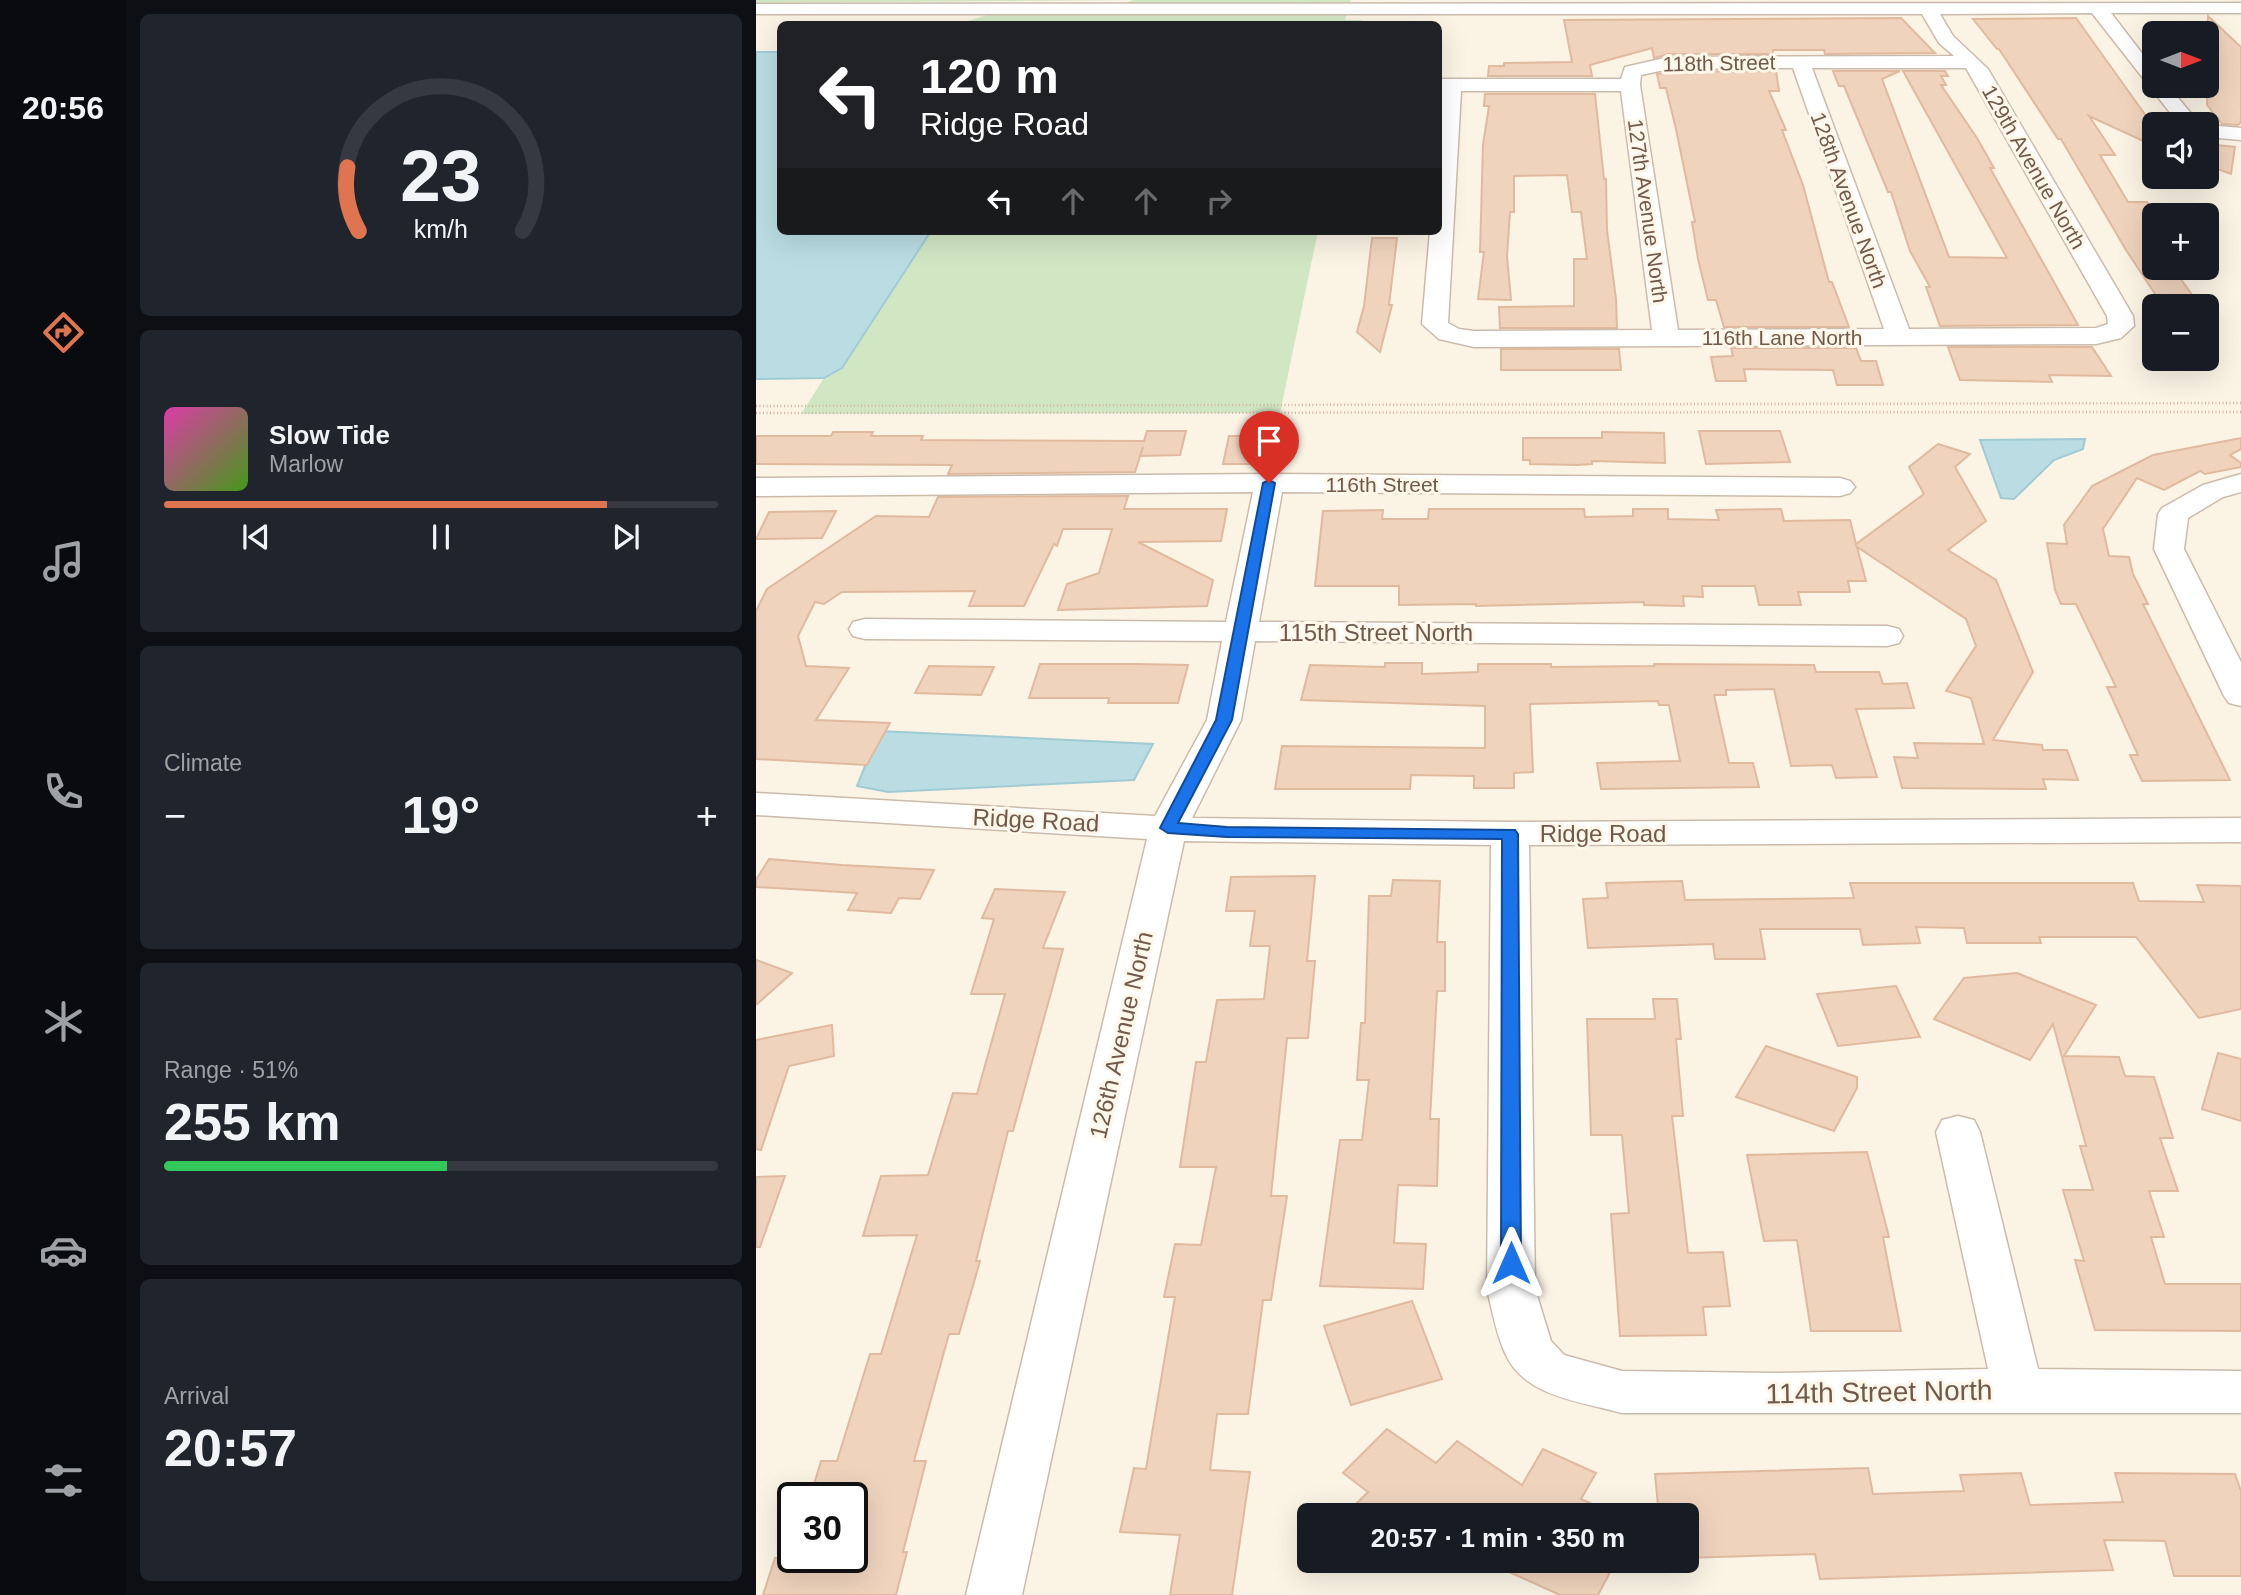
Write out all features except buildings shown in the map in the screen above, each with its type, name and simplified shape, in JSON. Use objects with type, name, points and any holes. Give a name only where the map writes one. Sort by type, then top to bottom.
[{"type":"street","points":[[1100,21],[1106,8]]},
{"type":"street","name":"129th Avenue North","points":[[1928,8],[1946,39],[1978,69],[2120,316],[2121,326],[2112,333]]},
{"type":"street","points":[[756,9],[2241,8]]},
{"type":"street","points":[[2098,9],[2142,66]]},
{"type":"street","name":"128th Avenue North","points":[[1800,62],[1899,337]]},
{"type":"street","name":"118th Street","points":[[1445,85],[1630,85],[1632,71],[1655,64],[1971,62]]},
{"type":"street","name":"116th Lane North","points":[[1442,157],[1445,85]]},
{"type":"street","name":"127th Avenue North","points":[[1630,85],[1666,338]]},
{"type":"street","points":[[2168,98],[2180,112]]},
{"type":"street","points":[[2219,132],[2241,134]]},
{"type":"street","name":"116th Lane North","points":[[1439,235],[1435,324],[1440,331],[1452,336],[1474,339],[2096,336],[2112,333]]},
{"type":"street","name":"116th Street","points":[[756,487],[1269,483],[1840,486]]},
{"type":"street","name":"126th Avenue North","points":[[995,1595],[1168,828],[1224,720],[1269,483]]},
{"type":"street","points":[[2241,484],[2213,491],[2172,514],[2169,549],[2241,696]]},
{"type":"street","points":[[2206,628],[2241,628]]},
{"type":"street","name":"115th Street North","points":[[865,629],[1887,635]]},
{"type":"street","name":"Ridge Road","points":[[756,804],[1227,832],[1510,834],[2241,830]]},
{"type":"street","name":"114th Street North","points":[[1510,834],[1511,1289],[1529,1351],[1548,1371],[1622,1392],[2241,1392]]},
{"type":"street","points":[[1958,1132],[2018,1390]]},
{"type":"path","points":[[756,406],[2241,403]]},
{"type":"path","points":[[756,413],[2241,412]]},
{"type":"green space","points":[[756,0],[1126,0],[756,3]]},
{"type":"green space","points":[[1133,0],[1351,0],[1349,5],[756,5],[1125,3]]},
{"type":"green space","points":[[1002,10],[1348,10],[1345,20],[1362,20],[1362,21],[968,21]]},
{"type":"green space","points":[[928,235],[1317,235],[1280,413],[801,414],[824,378],[842,368]]},
{"type":"water","points":[[756,52],[777,52],[777,235],[928,235],[842,368],[824,378],[756,379]]},
{"type":"water","points":[[2085,439],[2083,449],[2054,460],[2014,499],[2001,498],[1980,440]]},
{"type":"water","points":[[879,731],[1153,744],[1134,780],[888,792],[857,786]]},
{"type":"route","points":[[1269,483],[1224,720],[1168,828],[1227,832],[1510,834],[1511,1263]]}]
